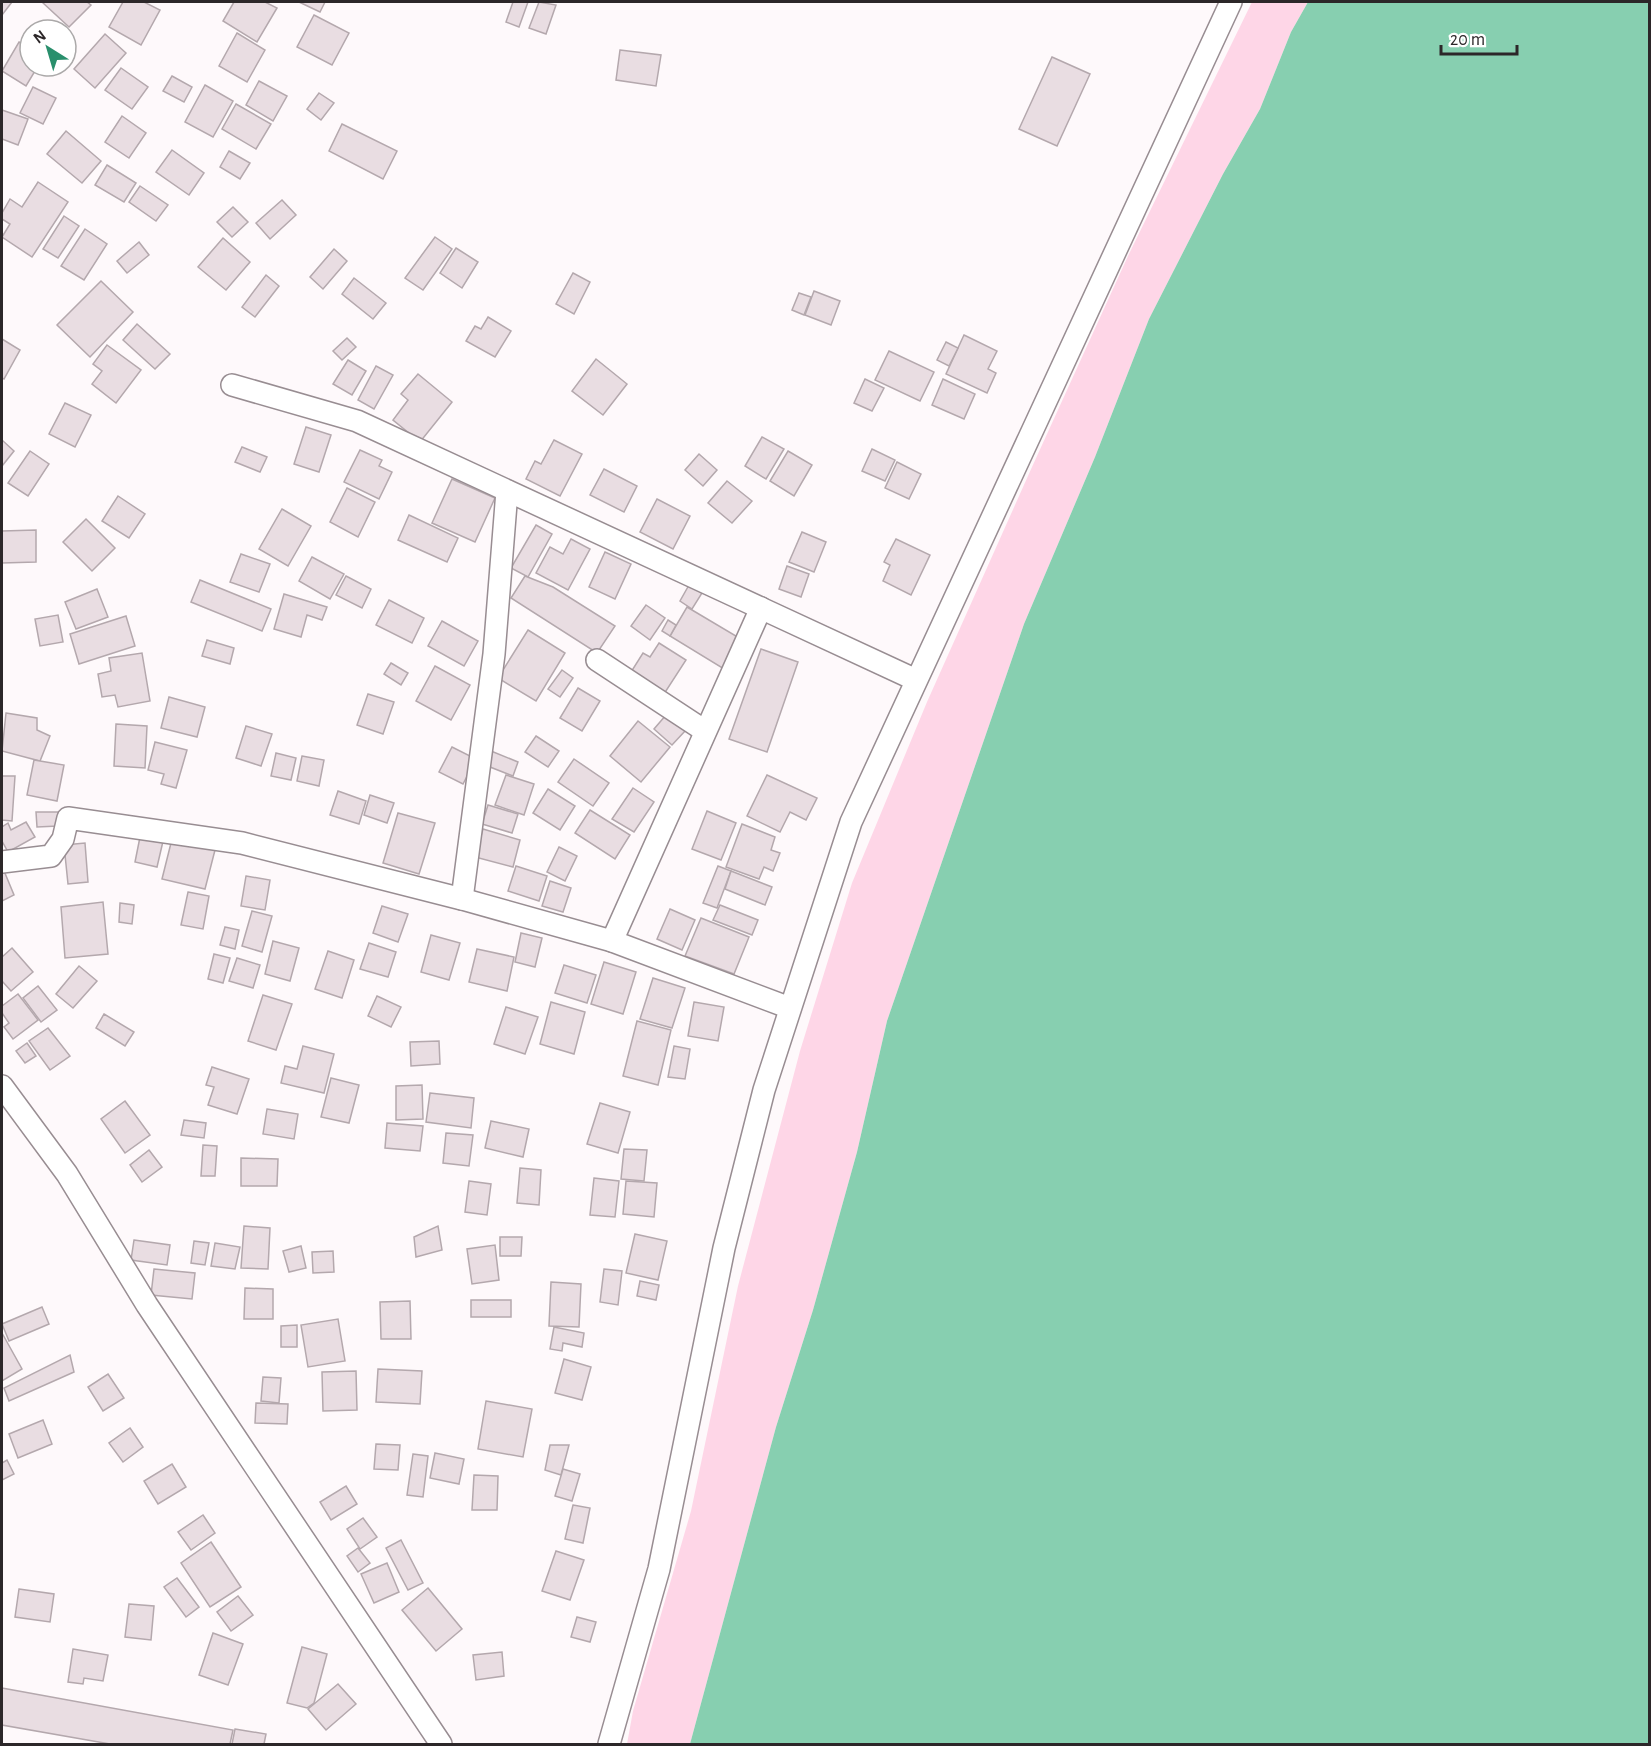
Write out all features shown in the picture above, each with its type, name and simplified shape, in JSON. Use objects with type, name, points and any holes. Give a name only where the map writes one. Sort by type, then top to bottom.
[{"type":"street","points":[[609,1744],[658,1569],[724,1248],[764,1090],[851,822],[1231,2]]},
{"type":"street","points":[[232,385],[357,421],[916,680]]},
{"type":"street","points":[[462,899],[494,654],[507,491]]},
{"type":"street","points":[[612,940],[761,608]]},
{"type":"street","points":[[597,660],[705,731]]},
{"type":"street","points":[[2,862],[51,856],[63,839],[68,818],[242,843],[612,940],[790,1008]]},
{"type":"street","points":[[2,1086],[67,1174],[160,1324],[441,1744]]},
{"type":"shaded area","points":[[1252,2],[1308,2],[1291,32],[1260,109],[1223,174],[1149,319],[1095,457],[1024,624],[887,1021],[857,1152],[813,1310],[776,1427],[690,1744],[627,1744],[633,1711],[691,1511],[738,1286],[800,1051],[852,883],[927,702],[1032,467],[1128,256]]},
{"type":"shaded area","points":[[1308,2],[1649,2],[1649,1744],[690,1744],[776,1427],[813,1310],[857,1152],[887,1021],[1024,624],[1095,457],[1149,319],[1223,174],[1260,109],[1291,32]]},
{"type":"building","points":[[2,2],[12,2],[2,15]]},
{"type":"building","points":[[42,2],[87,2],[91,5],[78,18],[59,18]]},
{"type":"building","points":[[123,2],[144,2],[160,10],[141,45],[109,27]]},
{"type":"building","points":[[234,2],[265,2],[277,8],[257,42],[223,21]]},
{"type":"building","points":[[299,2],[325,2],[320,12]]},
{"type":"building","points":[[513,2],[528,2],[519,27],[506,22]]},
{"type":"building","points":[[539,2],[556,5],[546,34],[529,28]]},
{"type":"building","points":[[314,15],[349,33],[332,65],[297,47]]},
{"type":"building","points":[[237,33],[265,50],[247,82],[219,66]]},
{"type":"building","points":[[105,34],[126,53],[95,88],[78,73],[78,64]]},
{"type":"building","points":[[18,44],[18,78],[31,78],[26,86],[2,71]]},
{"type":"building","points":[[620,50],[661,55],[656,86],[616,80]]},
{"type":"building","points":[[1052,57],[1090,74],[1057,146],[1019,129]]},
{"type":"building","points":[[121,68],[148,87],[132,109],[105,90]]},
{"type":"building","points":[[172,76],[192,87],[184,102],[163,91]]},
{"type":"building","points":[[259,81],[287,96],[273,121],[246,105]]},
{"type":"building","points":[[205,85],[233,101],[213,137],[185,122]]},
{"type":"building","points":[[33,87],[56,98],[43,124],[20,113]]},
{"type":"building","points":[[319,93],[334,103],[321,120],[307,109]]},
{"type":"building","points":[[236,104],[271,124],[256,149],[222,129]]},
{"type":"building","points":[[2,110],[28,119],[18,145],[2,139]]},
{"type":"building","points":[[122,116],[146,133],[129,158],[105,142]]},
{"type":"building","points":[[342,124],[397,151],[383,179],[329,151]]},
{"type":"building","points":[[66,131],[101,161],[82,183],[47,154]]},
{"type":"building","points":[[172,150],[204,173],[189,195],[156,172]]},
{"type":"building","points":[[229,151],[250,163],[240,179],[220,167]]},
{"type":"building","points":[[107,165],[136,183],[124,202],[95,185]]},
{"type":"building","points":[[38,182],[68,202],[32,257],[2,237],[10,224],[2,219],[2,213],[10,199],[22,207]]},
{"type":"building","points":[[140,186],[168,205],[156,221],[129,202]]},
{"type":"building","points":[[282,200],[296,215],[270,239],[256,223]]},
{"type":"building","points":[[233,207],[248,222],[232,237],[217,222]]},
{"type":"building","points":[[64,216],[79,226],[58,258],[43,249]]},
{"type":"building","points":[[85,229],[107,244],[84,280],[61,266]]},
{"type":"building","points":[[435,237],[452,249],[423,290],[405,278]]},
{"type":"building","points":[[223,238],[250,262],[226,290],[198,267]]},
{"type":"building","points":[[139,242],[149,255],[127,273],[117,261]]},
{"type":"building","points":[[456,248],[478,262],[462,288],[440,273]]},
{"type":"building","points":[[334,249],[347,261],[323,289],[310,277]]},
{"type":"building","points":[[573,273],[590,282],[574,314],[556,304]]},
{"type":"building","points":[[266,275],[279,286],[255,317],[242,307]]},
{"type":"building","points":[[354,278],[386,303],[373,319],[342,294]]},
{"type":"building","points":[[101,281],[133,312],[90,357],[57,325]]},
{"type":"building","points":[[814,291],[840,301],[831,325],[805,315]]},
{"type":"building","points":[[799,293],[811,297],[804,315],[792,310]]},
{"type":"building","points":[[488,317],[511,331],[495,357],[466,341],[475,326],[481,329]]},
{"type":"building","points":[[137,324],[170,354],[155,369],[123,340]]},
{"type":"building","points":[[964,335],[997,351],[988,369],[996,373],[987,393],[946,374]]},
{"type":"building","points":[[347,338],[356,347],[342,360],[333,351]]},
{"type":"building","points":[[2,339],[20,350],[4,379],[2,378]]},
{"type":"building","points":[[946,342],[958,348],[949,366],[937,360]]},
{"type":"building","points":[[107,345],[141,370],[116,403],[92,384],[102,371],[93,364]]},
{"type":"building","points":[[889,351],[934,372],[920,401],[875,380]]},
{"type":"building","points":[[596,359],[627,384],[603,415],[572,391]]},
{"type":"building","points":[[348,360],[366,371],[352,395],[333,384]]},
{"type":"building","points":[[376,366],[393,375],[374,409],[358,400]]},
{"type":"building","points":[[418,374],[452,402],[420,442],[393,420],[408,400],[401,394]]},
{"type":"building","points":[[865,379],[884,388],[872,411],[854,403]]},
{"type":"building","points":[[943,379],[975,394],[964,419],[932,405]]},
{"type":"building","points":[[65,403],[91,415],[75,447],[49,434]]},
{"type":"building","points":[[306,427],[331,435],[319,472],[294,464]]},
{"type":"building","points":[[762,437],[784,449],[766,479],[745,466]]},
{"type":"building","points":[[2,440],[14,451],[2,466]]},
{"type":"building","points":[[554,440],[582,454],[560,496],[526,479],[535,461],[541,464]]},
{"type":"building","points":[[242,447],[267,457],[260,472],[235,462]]},
{"type":"building","points":[[872,449],[895,460],[885,481],[862,471]]},
{"type":"building","points":[[360,450],[382,460],[379,466],[392,472],[379,499],[344,482]]},
{"type":"building","points":[[30,451],[49,464],[28,496],[8,483]]},
{"type":"building","points":[[788,451],[812,465],[794,496],[770,481]]},
{"type":"building","points":[[699,454],[717,470],[703,486],[685,470]]},
{"type":"building","points":[[897,462],[921,474],[909,499],[885,488]]},
{"type":"building","points":[[604,469],[637,486],[624,512],[590,495]]},
{"type":"building","points":[[452,479],[495,498],[475,542],[432,523]]},
{"type":"building","points":[[727,481],[752,501],[732,523],[708,503]]},
{"type":"building","points":[[347,488],[375,502],[358,537],[330,522]]},
{"type":"building","points":[[118,496],[145,514],[129,538],[102,521]]},
{"type":"building","points":[[657,499],[690,516],[673,549],[640,532]]},
{"type":"building","points":[[282,509],[311,526],[288,566],[259,549]]},
{"type":"building","points":[[409,515],[458,538],[447,562],[398,540]]},
{"type":"building","points":[[86,519],[115,548],[92,571],[63,542]]},
{"type":"building","points":[[536,525],[552,534],[528,577],[511,568]]},
{"type":"building","points":[[36,530],[36,562],[2,563],[2,531]]},
{"type":"building","points":[[802,532],[826,542],[814,572],[789,562]]},
{"type":"building","points":[[571,539],[590,549],[568,590],[536,573],[550,547],[563,554]]},
{"type":"building","points":[[896,539],[930,555],[911,595],[883,581],[890,565],[884,562]]},
{"type":"building","points":[[605,552],[631,564],[615,599],[589,587]]},
{"type":"building","points":[[241,554],[270,564],[259,592],[230,582]]},
{"type":"building","points":[[312,557],[344,574],[330,599],[299,581]]},
{"type":"building","points":[[787,566],[809,574],[801,597],[779,589]]},
{"type":"building","points":[[346,576],[371,589],[362,608],[336,595]]},
{"type":"building","points":[[525,576],[553,587],[615,626],[597,653],[511,598]]},
{"type":"building","points":[[200,580],[271,609],[262,631],[191,602]]},
{"type":"building","points":[[689,585],[702,593],[692,609],[680,601]]},
{"type":"building","points":[[97,589],[108,617],[76,629],[65,602]]},
{"type":"building","points":[[284,594],[327,607],[322,620],[307,615],[301,637],[274,629]]},
{"type":"building","points":[[389,600],[424,618],[412,643],[376,625]]},
{"type":"building","points":[[646,605],[665,618],[650,640],[631,626]]},
{"type":"building","points":[[687,607],[741,639],[724,669],[670,636]]},
{"type":"building","points":[[58,615],[63,642],[40,646],[35,619]]},
{"type":"building","points":[[126,616],[135,646],[79,664],[70,634]]},
{"type":"building","points":[[668,620],[676,625],[670,636],[662,631]]},
{"type":"building","points":[[442,621],[478,641],[464,666],[428,646]]},
{"type":"building","points":[[528,630],[565,653],[536,701],[498,678]]},
{"type":"building","points":[[207,640],[234,648],[230,664],[202,656]]},
{"type":"building","points":[[659,643],[686,660],[664,694],[631,672],[643,653],[650,657]]},
{"type":"building","points":[[761,649],[798,662],[767,752],[729,739]]},
{"type":"building","points":[[142,653],[150,701],[118,707],[115,695],[102,697],[98,674],[111,671],[109,658]]},
{"type":"building","points":[[391,663],[408,673],[401,685],[384,674]]},
{"type":"building","points":[[435,666],[470,685],[451,720],[416,701]]},
{"type":"building","points":[[562,670],[573,678],[560,697],[548,689]]},
{"type":"building","points":[[578,688],[600,701],[582,731],[560,718]]},
{"type":"building","points":[[368,694],[394,702],[383,734],[357,725]]},
{"type":"building","points":[[169,697],[205,707],[197,737],[161,728]]},
{"type":"building","points":[[6,713],[37,718],[37,730],[50,736],[40,761],[2,751]]},
{"type":"building","points":[[666,715],[685,731],[672,745],[654,729]]},
{"type":"building","points":[[638,721],[670,747],[641,782],[610,756]]},
{"type":"building","points":[[116,724],[147,726],[145,768],[114,766]]},
{"type":"building","points":[[246,726],[272,734],[261,766],[236,758]]},
{"type":"building","points":[[536,736],[559,751],[548,767],[525,752]]},
{"type":"building","points":[[155,742],[187,750],[176,788],[161,784],[164,774],[148,770]]},
{"type":"building","points":[[452,747],[476,759],[463,784],[439,772]]},
{"type":"building","points":[[491,751],[518,762],[513,776],[485,765]]},
{"type":"building","points":[[276,753],[296,758],[291,780],[271,776]]},
{"type":"building","points":[[302,756],[324,760],[319,786],[297,781]]},
{"type":"building","points":[[574,759],[609,783],[593,806],[558,782]]},
{"type":"building","points":[[34,760],[64,765],[57,801],[27,795]]},
{"type":"building","points":[[506,775],[534,784],[524,815],[495,805]]},
{"type":"building","points":[[767,775],[817,798],[806,820],[790,812],[780,832],[747,816]]},
{"type":"building","points":[[2,776],[15,776],[12,821],[2,820]]},
{"type":"building","points":[[633,788],[654,802],[634,832],[612,819]]},
{"type":"building","points":[[548,789],[575,806],[560,830],[533,813]]},
{"type":"building","points":[[338,791],[366,801],[359,824],[330,815]]},
{"type":"building","points":[[370,795],[394,803],[387,823],[364,815]]},
{"type":"building","points":[[488,805],[518,814],[512,833],[482,824]]},
{"type":"building","points":[[590,810],[630,835],[615,859],[575,833]]},
{"type":"building","points":[[707,811],[736,823],[721,860],[692,849]]},
{"type":"building","points":[[36,812],[58,812],[58,826],[37,827]]},
{"type":"building","points":[[398,813],[435,823],[419,874],[383,863]]},
{"type":"building","points":[[26,822],[35,837],[8,852],[2,841],[2,827],[8,823],[11,830]]},
{"type":"building","points":[[742,824],[775,837],[771,850],[780,853],[773,871],[764,867],[759,879],[726,867]]},
{"type":"building","points":[[483,829],[520,840],[513,867],[475,857]]},
{"type":"building","points":[[141,832],[164,837],[157,867],[135,862]]},
{"type":"building","points":[[172,839],[215,850],[205,889],[162,879]]},
{"type":"building","points":[[85,843],[88,882],[68,884],[64,845]]},
{"type":"building","points":[[559,847],[577,856],[565,881],[547,872]]},
{"type":"building","points":[[2,866],[14,895],[2,901]]},
{"type":"building","points":[[516,866],[547,876],[539,901],[508,891]]},
{"type":"building","points":[[718,866],[731,871],[717,908],[703,903]]},
{"type":"building","points":[[731,871],[772,887],[765,905],[725,889]]},
{"type":"building","points":[[246,876],[270,880],[265,910],[241,906]]},
{"type":"building","points":[[550,881],[571,888],[563,912],[542,906]]},
{"type":"building","points":[[188,892],[209,896],[203,929],[181,925]]},
{"type":"building","points":[[103,902],[108,954],[65,958],[61,907]]},
{"type":"building","points":[[120,903],[134,905],[132,924],[119,922]]},
{"type":"building","points":[[720,905],[758,920],[752,935],[713,920]]},
{"type":"building","points":[[382,906],[408,914],[398,942],[373,933]]},
{"type":"building","points":[[670,909],[695,920],[682,950],[657,939]]},
{"type":"building","points":[[252,911],[272,916],[262,952],[242,946]]},
{"type":"building","points":[[701,918],[749,937],[734,974],[685,956]]},
{"type":"building","points":[[225,927],[239,930],[235,949],[220,945]]},
{"type":"building","points":[[521,933],[542,938],[535,967],[515,962]]},
{"type":"building","points":[[431,935],[460,943],[449,980],[421,972]]},
{"type":"building","points":[[273,941],[299,948],[290,981],[265,974]]},
{"type":"building","points":[[369,943],[396,952],[388,977],[360,969]]},
{"type":"building","points":[[12,948],[33,972],[11,991],[2,981],[2,957]]},
{"type":"building","points":[[477,949],[514,957],[507,991],[469,982]]},
{"type":"building","points":[[328,951],[354,960],[342,998],[315,989]]},
{"type":"building","points":[[214,954],[230,958],[223,983],[208,979]]},
{"type":"building","points":[[237,958],[260,965],[253,988],[229,981]]},
{"type":"building","points":[[604,962],[636,972],[623,1014],[591,1004]]},
{"type":"building","points":[[564,965],[596,975],[587,1003],[555,993]]},
{"type":"building","points":[[79,966],[97,981],[73,1008],[56,994]]},
{"type":"building","points":[[653,978],[685,988],[672,1028],[640,1019]]},
{"type":"building","points":[[38,986],[57,1010],[41,1022],[23,998]]},
{"type":"building","points":[[18,994],[38,1020],[13,1039],[4,1027],[9,1023],[2,1013],[2,1006]]},
{"type":"building","points":[[263,995],[292,1004],[276,1050],[248,1041]]},
{"type":"building","points":[[377,996],[401,1007],[391,1027],[368,1016]]},
{"type":"building","points":[[551,1002],[585,1012],[574,1054],[540,1044]]},
{"type":"building","points":[[694,1002],[724,1007],[718,1041],[688,1036]]},
{"type":"building","points":[[506,1007],[538,1017],[525,1054],[494,1044]]},
{"type":"building","points":[[104,1014],[134,1032],[125,1046],[96,1028]]},
{"type":"building","points":[[637,1021],[671,1030],[658,1085],[623,1076]]},
{"type":"building","points":[[48,1028],[70,1056],[50,1070],[29,1041]]},
{"type":"building","points":[[439,1041],[440,1064],[411,1066],[410,1042]]},
{"type":"building","points":[[27,1043],[36,1056],[25,1063],[16,1051]]},
{"type":"building","points":[[303,1046],[334,1054],[324,1093],[281,1083],[285,1066],[297,1069]]},
{"type":"building","points":[[674,1046],[690,1049],[685,1079],[668,1077]]},
{"type":"building","points":[[212,1067],[249,1079],[237,1114],[208,1105],[214,1087],[206,1085]]},
{"type":"building","points":[[331,1078],[359,1085],[349,1123],[321,1117]]},
{"type":"building","points":[[422,1085],[423,1119],[396,1120],[396,1086]]},
{"type":"building","points":[[430,1093],[474,1098],[471,1128],[426,1122]]},
{"type":"building","points":[[125,1101],[150,1135],[125,1153],[101,1119]]},
{"type":"building","points":[[600,1103],[630,1112],[618,1153],[587,1144]]},
{"type":"building","points":[[267,1109],[298,1114],[294,1139],[263,1134]]},
{"type":"building","points":[[184,1120],[206,1123],[204,1138],[181,1135]]},
{"type":"building","points":[[491,1121],[529,1129],[523,1157],[485,1148]]},
{"type":"building","points":[[387,1123],[423,1126],[420,1151],[385,1148]]},
{"type":"building","points":[[446,1133],[473,1135],[469,1166],[443,1163]]},
{"type":"building","points":[[203,1145],[217,1146],[215,1176],[201,1176]]},
{"type":"building","points":[[624,1149],[647,1150],[644,1181],[621,1179]]},
{"type":"building","points":[[149,1150],[162,1167],[142,1182],[130,1165]]},
{"type":"building","points":[[241,1158],[278,1159],[277,1186],[241,1186]]},
{"type":"building","points":[[520,1168],[541,1170],[539,1205],[517,1203]]},
{"type":"building","points":[[594,1178],[619,1181],[615,1217],[590,1215]]},
{"type":"building","points":[[469,1181],[491,1184],[487,1215],[465,1212]]},
{"type":"building","points":[[626,1181],[657,1183],[654,1217],[623,1214]]},
{"type":"building","points":[[244,1226],[270,1228],[268,1269],[241,1268]]},
{"type":"building","points":[[438,1226],[442,1250],[416,1257],[414,1237]]},
{"type":"building","points":[[635,1234],[667,1241],[658,1280],[626,1273]]},
{"type":"building","points":[[500,1237],[522,1237],[521,1256],[500,1256]]},
{"type":"building","points":[[134,1240],[170,1245],[167,1265],[131,1260]]},
{"type":"building","points":[[194,1241],[209,1243],[205,1265],[191,1263]]},
{"type":"building","points":[[215,1243],[240,1247],[235,1269],[211,1266]]},
{"type":"building","points":[[495,1245],[499,1280],[472,1284],[467,1249]]},
{"type":"building","points":[[301,1246],[306,1268],[289,1272],[283,1251]]},
{"type":"building","points":[[333,1251],[334,1272],[313,1273],[312,1252]]},
{"type":"building","points":[[154,1269],[195,1273],[192,1299],[151,1295]]},
{"type":"building","points":[[604,1269],[622,1271],[618,1305],[600,1302]]},
{"type":"building","points":[[640,1281],[659,1285],[656,1300],[637,1296]]},
{"type":"building","points":[[551,1282],[581,1284],[579,1327],[549,1326]]},
{"type":"building","points":[[245,1288],[273,1289],[273,1319],[244,1319]]},
{"type":"building","points":[[471,1300],[511,1300],[511,1317],[471,1317]]},
{"type":"building","points":[[410,1301],[411,1339],[381,1339],[380,1302]]},
{"type":"building","points":[[42,1307],[49,1324],[9,1341],[2,1324]]},
{"type":"building","points":[[338,1319],[345,1361],[308,1367],[301,1325]]},
{"type":"building","points":[[297,1325],[297,1347],[281,1347],[281,1326]]},
{"type":"building","points":[[554,1327],[584,1333],[582,1347],[563,1343],[562,1351],[550,1349]]},
{"type":"building","points":[[2,1333],[22,1369],[2,1381]]},
{"type":"building","points":[[70,1355],[74,1372],[9,1401],[4,1388]]},
{"type":"building","points":[[564,1359],[591,1367],[582,1400],[555,1393]]},
{"type":"building","points":[[378,1369],[422,1371],[420,1404],[376,1402]]},
{"type":"building","points":[[356,1371],[357,1410],[323,1411],[322,1372]]},
{"type":"building","points":[[108,1374],[124,1398],[103,1411],[88,1387]]},
{"type":"building","points":[[263,1377],[281,1378],[279,1403],[261,1401]]},
{"type":"building","points":[[486,1401],[532,1409],[523,1457],[478,1449]]},
{"type":"building","points":[[256,1403],[288,1404],[287,1424],[255,1423]]},
{"type":"building","points":[[43,1420],[52,1444],[18,1458],[9,1434]]},
{"type":"building","points":[[130,1428],[143,1447],[123,1462],[109,1443]]},
{"type":"building","points":[[376,1444],[400,1445],[398,1470],[374,1469]]},
{"type":"building","points":[[550,1445],[569,1445],[561,1475],[545,1470]]},
{"type":"building","points":[[435,1453],[464,1459],[459,1484],[430,1478]]},
{"type":"building","points":[[413,1454],[428,1456],[423,1497],[407,1495]]},
{"type":"building","points":[[7,1460],[14,1474],[2,1480],[2,1463]]},
{"type":"building","points":[[172,1464],[186,1487],[158,1504],[144,1481]]},
{"type":"building","points":[[563,1469],[580,1474],[572,1501],[555,1496]]},
{"type":"building","points":[[474,1475],[498,1476],[497,1510],[472,1510]]},
{"type":"building","points":[[346,1486],[357,1504],[331,1520],[320,1502]]},
{"type":"building","points":[[573,1505],[590,1508],[583,1543],[565,1539]]},
{"type":"building","points":[[203,1515],[215,1533],[191,1550],[178,1532]]},
{"type":"building","points":[[363,1518],[377,1537],[360,1549],[347,1529]]},
{"type":"building","points":[[401,1540],[423,1583],[408,1590],[386,1548]]},
{"type":"building","points":[[211,1542],[241,1587],[210,1607],[181,1563]]},
{"type":"building","points":[[358,1548],[370,1563],[358,1572],[347,1556]]},
{"type":"building","points":[[556,1551],[584,1560],[570,1600],[542,1591]]},
{"type":"building","points":[[387,1563],[399,1592],[374,1603],[361,1574]]},
{"type":"building","points":[[177,1578],[199,1607],[186,1617],[164,1587]]},
{"type":"building","points":[[428,1588],[462,1629],[436,1651],[402,1610]]},
{"type":"building","points":[[19,1589],[54,1594],[50,1622],[15,1617]]},
{"type":"building","points":[[238,1596],[253,1615],[231,1631],[217,1612]]},
{"type":"building","points":[[129,1604],[154,1606],[151,1640],[125,1637]]},
{"type":"building","points":[[577,1617],[596,1622],[590,1642],[571,1637]]},
{"type":"building","points":[[213,1633],[243,1644],[228,1685],[199,1675]]},
{"type":"building","points":[[302,1647],[327,1654],[314,1703],[307,1708],[287,1703]]},
{"type":"building","points":[[73,1649],[108,1655],[103,1681],[84,1678],[83,1684],[68,1682]]},
{"type":"building","points":[[502,1652],[504,1676],[476,1680],[473,1655]]},
{"type":"building","points":[[338,1684],[356,1704],[326,1730],[308,1709]]},
{"type":"building","points":[[2,1688],[233,1730],[230,1744],[110,1744],[2,1725]]},
{"type":"building","points":[[235,1729],[266,1734],[264,1744],[232,1744]]}]
